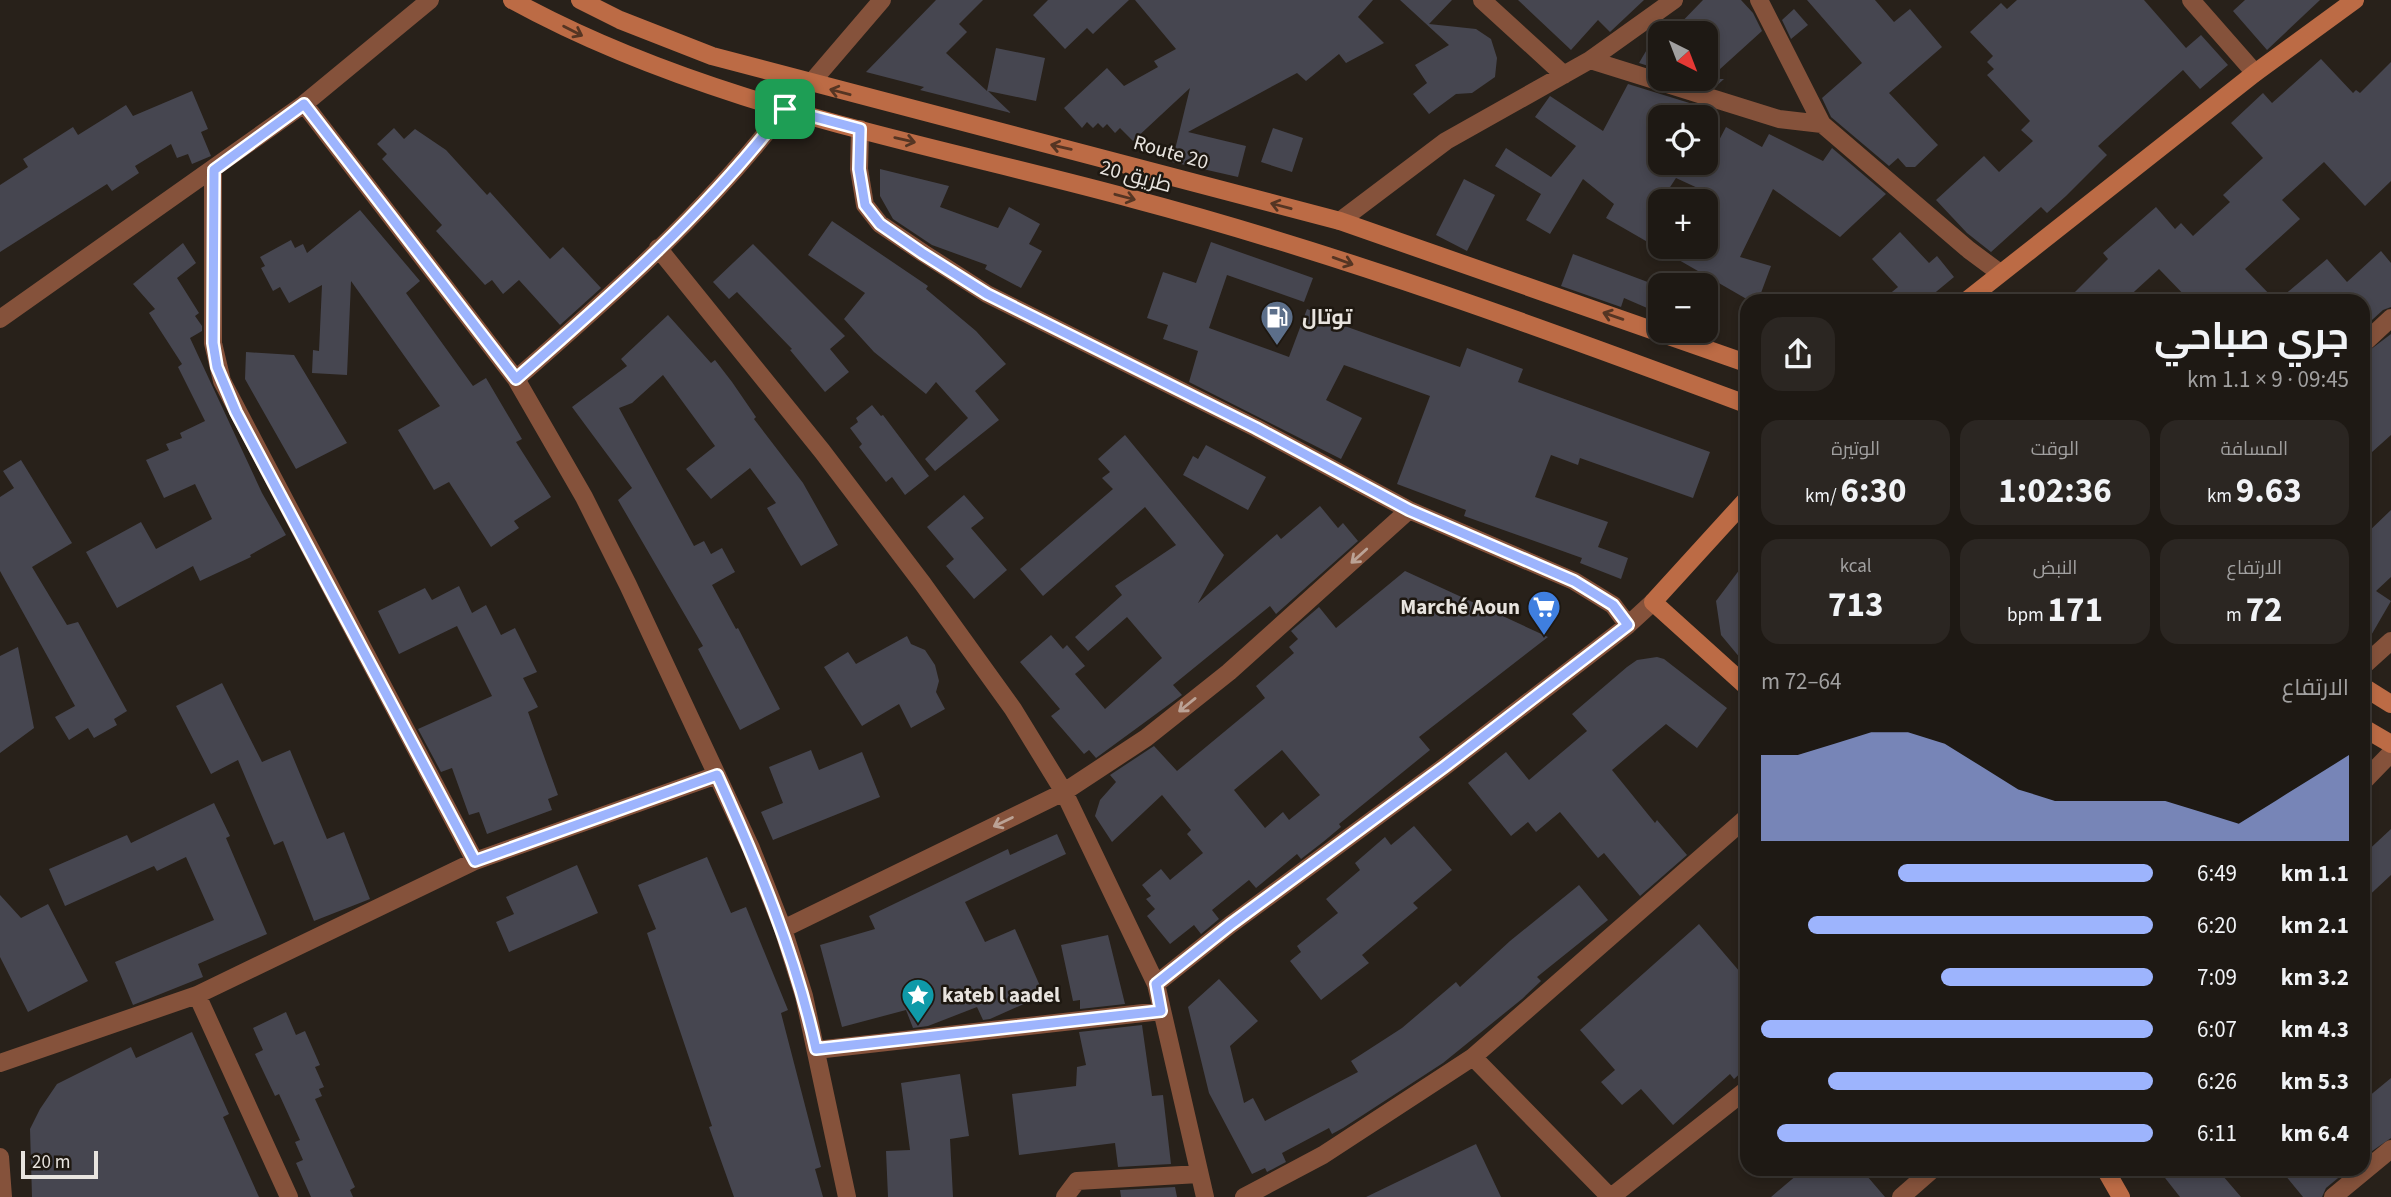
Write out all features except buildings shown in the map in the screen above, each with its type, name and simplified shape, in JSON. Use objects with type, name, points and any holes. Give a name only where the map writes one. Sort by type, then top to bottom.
[{"type":"main road","name":"طريق 20","points":[[512,0],[601,45],[687,80],[785,109],[1294,243],[1740,402]]},
{"type":"main road","name":"Route 20","points":[[580,0],[620,20],[712,56],[810,84],[1095,155],[1340,221],[1740,361]]},
{"type":"main road","points":[[1974,294],[2255,72],[2355,0]]},
{"type":"main road","points":[[1740,507],[1653,602],[1740,681]]},
{"type":"main road","points":[[2370,692],[2391,704]]},
{"type":"main road","points":[[2370,732],[2391,744]]},
{"type":"main road","points":[[2109,1176],[2121,1197]]},
{"type":"street","points":[[0,319],[304,104],[430,0]]},
{"type":"street","points":[[810,84],[882,0]]},
{"type":"street","points":[[1482,0],[1564,75]]},
{"type":"street","points":[[1340,221],[1446,141],[1590,60],[1674,0]]},
{"type":"street","points":[[1759,0],[1822,124],[1969,250],[2000,273]]},
{"type":"street","points":[[2191,0],[2255,72]]},
{"type":"street","points":[[1590,60],[1779,119],[1822,124]]},
{"type":"street","points":[[304,104],[516,379],[584,497],[717,775],[783,929],[804,996],[847,1197]]},
{"type":"street","points":[[516,379],[658,248],[716,189],[785,109]]},
{"type":"street","points":[[860,129],[862,197],[873,217],[890,232],[987,294],[1256,428],[1409,510],[1574,581],[1613,605],[1628,625]]},
{"type":"street","points":[[214,170],[213,343],[222,381],[475,861]]},
{"type":"street","points":[[658,248],[822,451],[923,584],[1013,709],[1065,792],[1156,984],[1205,1197]]},
{"type":"street","points":[[2370,338],[2391,318]]},
{"type":"street","points":[[783,929],[1065,792],[1146,738],[1229,672],[1409,510]]},
{"type":"street","points":[[1156,984],[1241,917],[1444,767],[1628,625],[1653,602]]},
{"type":"street","points":[[2370,660],[2391,641]]},
{"type":"street","points":[[2370,775],[2391,753]]},
{"type":"street","points":[[0,1063],[197,995],[475,861],[717,775]]},
{"type":"street","points":[[1244,1197],[1323,1155],[1473,1057],[1740,823]]},
{"type":"street","points":[[197,995],[289,1197]]},
{"type":"street","points":[[816,1049],[1161,1011]]},
{"type":"street","points":[[1473,1057],[1610,1197],[1740,1095]]},
{"type":"street","points":[[2370,1166],[2391,1149]]},
{"type":"street","points":[[0,1157],[3,1197]]},
{"type":"street","points":[[1065,1197],[1077,1181],[1199,1174]]},
{"type":"street","points":[[1901,1197],[1925,1176]]},
{"type":"street","points":[[2333,1197],[2358,1176]]},
{"type":"place","name":"توتال","points":[[1277,347]]},
{"type":"place","name":"Marché Aoun","points":[[1544,637]]},
{"type":"place","name":"kateb l aadel","points":[[918,1025]]},
{"type":"route","points":[[304,104],[516,379],[633,274],[716,189],[785,109],[860,129],[859,169],[865,205],[873,217],[890,232],[954,274],[1073,339],[1256,428],[1409,510],[1574,581],[1613,605],[1628,625],[1444,767],[1230,925],[1156,984],[1161,1011],[816,1049],[804,996],[783,929],[751,848],[717,775],[475,861],[222,381],[213,343],[214,170],[304,104]]}]
